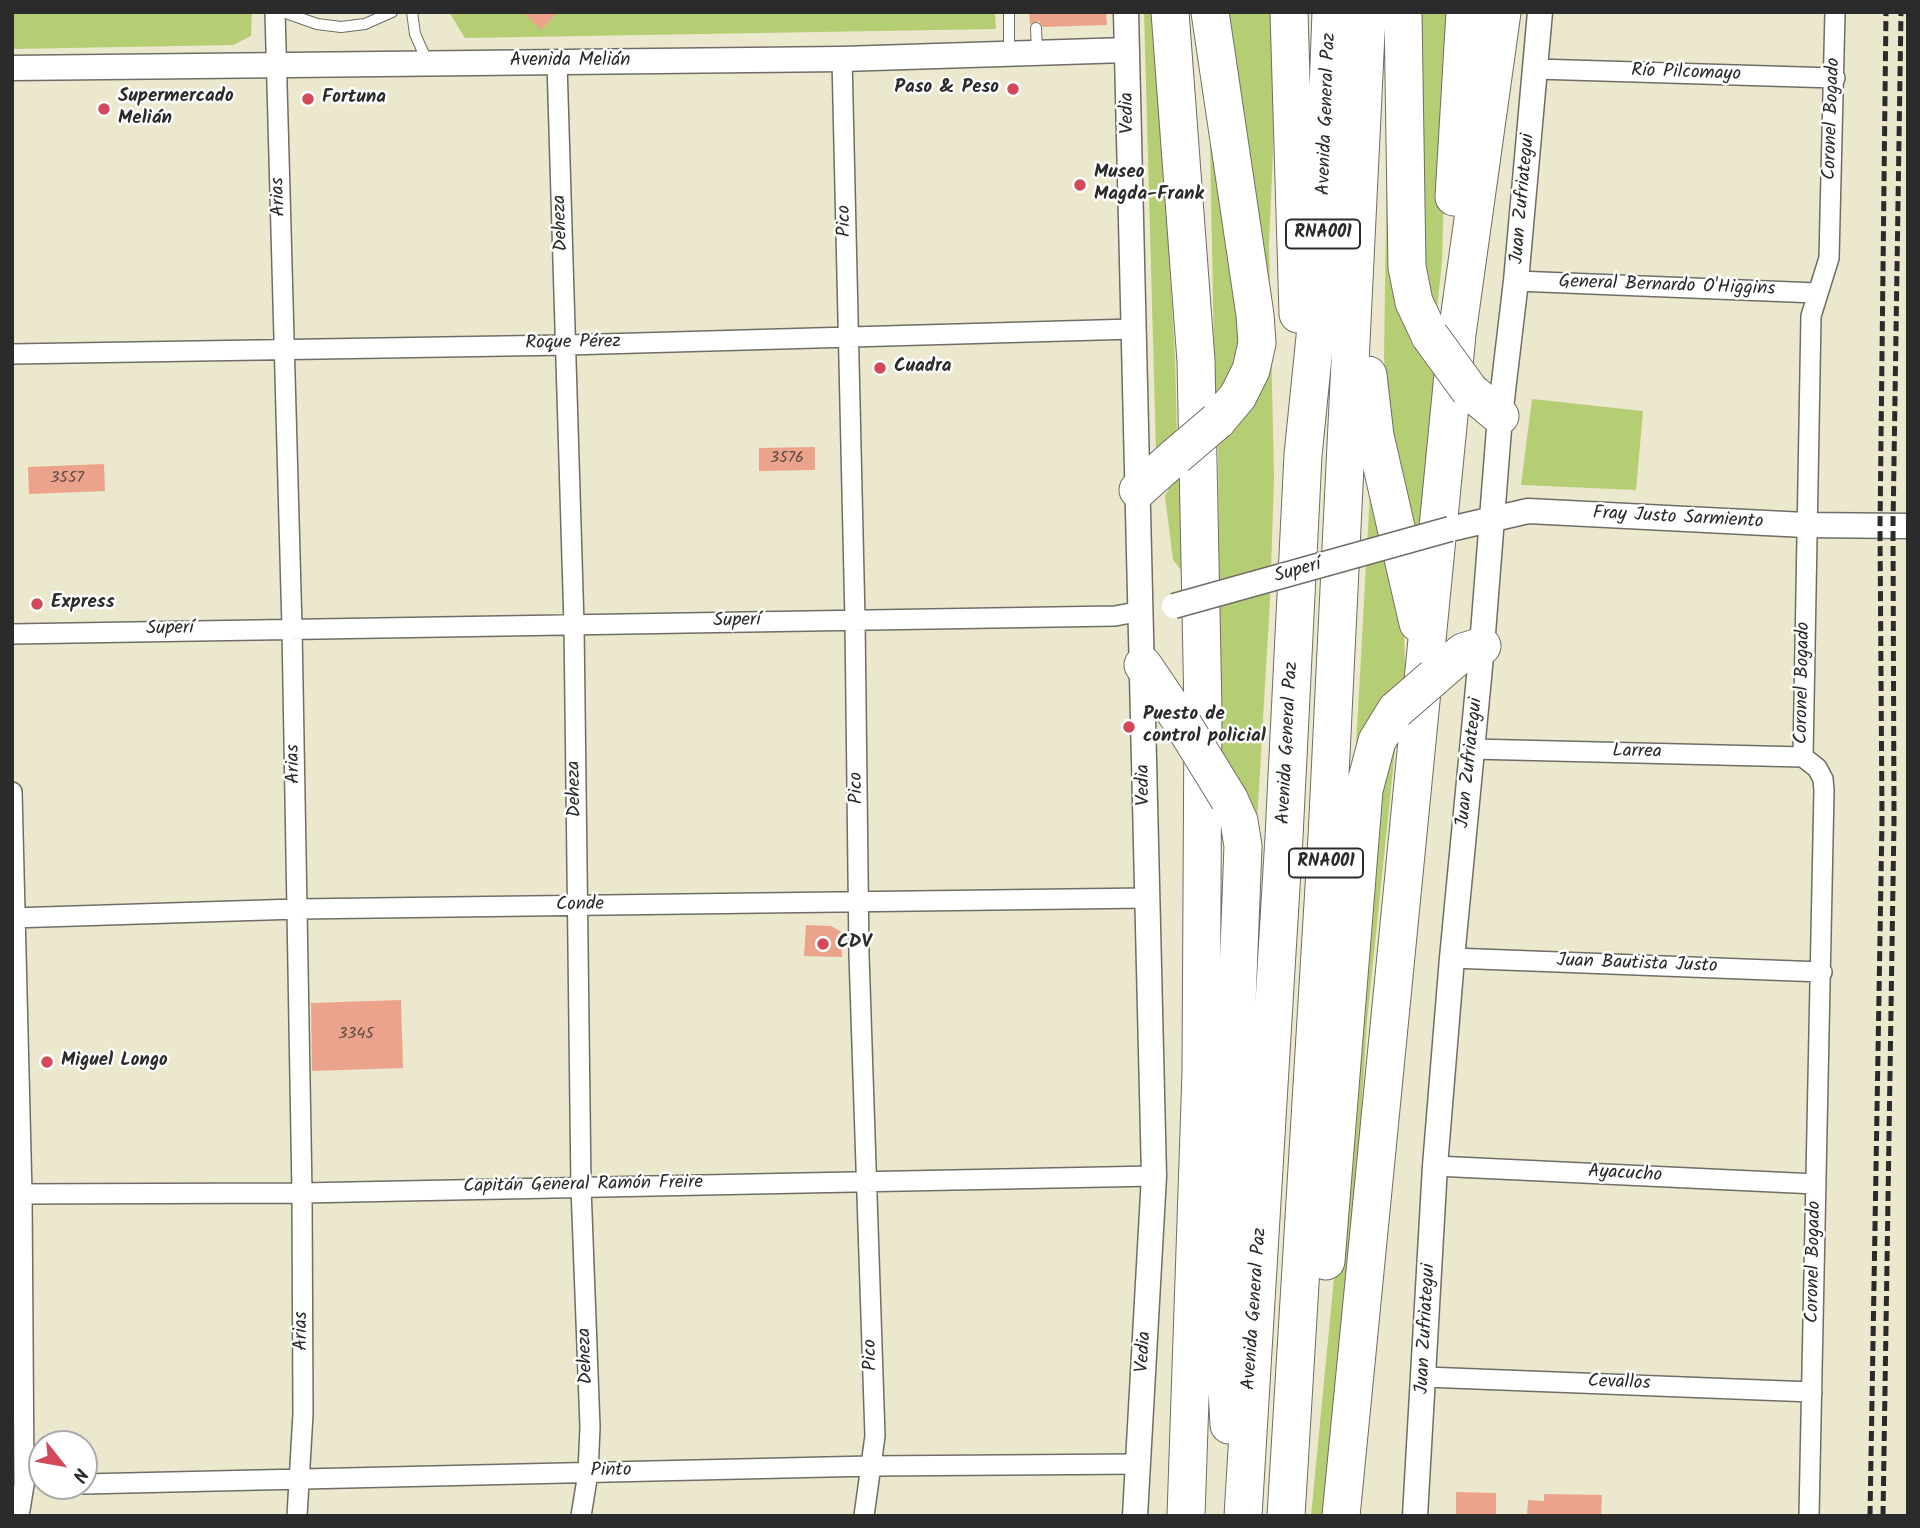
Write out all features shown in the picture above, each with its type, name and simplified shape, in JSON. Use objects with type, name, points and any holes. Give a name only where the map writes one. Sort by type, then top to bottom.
[{"type":"highway","points":[[1170,12],[1196,361],[1203,725],[1201,1073],[1186,1516]]},
{"type":"highway","points":[[1195,12],[1200,304],[1196,361]]},
{"type":"highway","points":[[1138,490],[1217,421],[1238,396],[1251,370],[1256,343],[1255,315],[1210,12]]},
{"type":"highway","points":[[1289,12],[1303,455]]},
{"type":"highway","name":"Avenida General Paz","points":[[1243,1516],[1284,837],[1303,455],[1321,278],[1331,12]]},
{"type":"highway","name":"Avenida General Paz","points":[[1286,1516],[1327,837],[1367,12]]},
{"type":"highway","points":[[1403,12],[1406,267],[1414,302],[1444,335],[1470,391],[1500,416]]},
{"type":"highway","points":[[1341,1516],[1429,677],[1444,335],[1465,12]]},
{"type":"highway","points":[[1444,335],[1502,12]]},
{"type":"highway","points":[[1356,275],[1376,436],[1429,677]]},
{"type":"highway","points":[[1290,1451],[1325,1278],[1364,790],[1377,741],[1396,710],[1429,677],[1463,652],[1482,646]]},
{"type":"highway","points":[[1143,665],[1229,799],[1239,821],[1243,846],[1224,1338],[1234,1516]]},
{"type":"highway","points":[[1165,1516],[1192,1340]]},
{"type":"highway","points":[[1357,1357],[1359,1516]]},
{"type":"street","name":"Arias","points":[[275,12],[298,909],[302,1193],[298,1516]]},
{"type":"street","name":"Vedia","points":[[1126,12],[1154,1176],[1135,1516]]},
{"type":"street","name":"Juan Zufriategui","points":[[1415,1516],[1425,1377],[1434,1166],[1482,646],[1500,416],[1516,281],[1540,12]]},
{"type":"street","name":"Coronel Bogado","points":[[1809,1516],[1824,790],[1823,779],[1816,768],[1803,757],[1805,525],[1811,316],[1829,258],[1835,12]]},
{"type":"street","name":"Avenida Melián","points":[[12,68],[842,59],[1009,52],[1036,40],[1127,50]]},
{"type":"street","name":"Pico","points":[[842,59],[859,900],[875,1436],[864,1516]]},
{"type":"street","name":"Deheza","points":[[557,63],[574,625],[581,1187],[590,1427],[588,1473],[581,1516]]},
{"type":"street","name":"Río Pilcomayo","points":[[1536,69],[1835,78]]},
{"type":"street","name":"General Bernardo O'Higgins","points":[[1516,281],[1818,293]]},
{"type":"street","name":"Roque Pérez","points":[[12,354],[567,345],[1134,329]]},
{"type":"street","name":"Fray Justo Sarmiento","points":[[1450,529],[1528,511],[1805,525],[1908,526]]},
{"type":"street","name":"Superí","points":[[12,634],[1115,616],[1174,606],[1450,529]]},
{"type":"street","name":"Larrea","points":[[1472,749],[1803,757]]},
{"type":"street","points":[[12,792],[17,1194],[26,1485],[19,1516]]},
{"type":"street","name":"Conde","points":[[15,918],[298,909],[1147,898]]},
{"type":"street","name":"Juan Bautista Justo","points":[[1452,958],[1822,972]]},
{"type":"street","name":"Ayacucho","points":[[1434,1166],[1816,1184]]},
{"type":"street","name":"Capitán General Ramón Freire","points":[[17,1194],[302,1193],[866,1179],[1154,1176]]},
{"type":"street","name":"Cevallos","points":[[1425,1377],[1812,1392]]},
{"type":"street","name":"Pinto","points":[[98,1484],[871,1466],[1138,1465]]},
{"type":"lane","points":[[284,12],[317,24],[341,27],[375,21],[392,12]]},
{"type":"lane","points":[[412,12],[415,34],[428,63]]},
{"type":"lane","points":[[1009,12],[1009,52]]},
{"type":"green space","points":[[12,12],[252,12],[251,36],[233,45],[12,49]]},
{"type":"green space","points":[[449,12],[995,12],[996,29],[465,38]]},
{"type":"green space","points":[[1144,12],[1155,12],[1175,357],[1177,439],[1156,451]]},
{"type":"green space","points":[[1223,12],[1273,12],[1275,108],[1269,244],[1274,478],[1270,600],[1254,873],[1220,764],[1218,433],[1245,407]]},
{"type":"green space","points":[[1415,12],[1449,12],[1442,262],[1436,319],[1422,289]]},
{"type":"green space","points":[[1209,89],[1245,346],[1215,406]]},
{"type":"green space","points":[[1387,151],[1437,359],[1422,556],[1387,440],[1384,356]]},
{"type":"green space","points":[[1532,399],[1643,411],[1636,490],[1521,485]]},
{"type":"green space","points":[[1179,469],[1185,575],[1173,560],[1165,496]]},
{"type":"green space","points":[[1371,474],[1404,625],[1405,668],[1403,689],[1354,783]]},
{"type":"green space","points":[[1397,731],[1367,1021],[1358,1169],[1326,1516],[1311,1516],[1384,761]]},
{"type":"building","points":[[523,12],[558,12],[541,30]]},
{"type":"building","points":[[1029,12],[1106,12],[1107,25],[1043,27],[1039,21],[1030,24]]},
{"type":"building","points":[[815,447],[815,470],[759,471],[759,448]]},
{"type":"building","points":[[104,464],[105,491],[29,494],[28,467]]},
{"type":"building","name":"CDV","points":[[806,925],[831,926],[842,932],[842,957],[804,956]]},
{"type":"building","points":[[401,1000],[403,1068],[312,1071],[311,1003]]},
{"type":"building","points":[[1456,1492],[1496,1493],[1496,1516],[1456,1516]]},
{"type":"building","points":[[1544,1494],[1602,1495],[1601,1516],[1527,1516],[1528,1500],[1544,1501]]},
{"type":"railway","points":[[1870,1516],[1882,821],[1880,528],[1886,12]]},
{"type":"railway","points":[[1883,1516],[1894,821],[1893,526],[1901,12]]},
{"type":"place","name":"Paso & Peso","points":[[1013,89]]},
{"type":"place","name":"Fortuna","points":[[308,99]]},
{"type":"place","name":"Supermercado Melián","points":[[104,109]]},
{"type":"place","name":"Museo Magda-Frank","points":[[1080,185]]},
{"type":"place","name":"Cuadra","points":[[880,368]]},
{"type":"place","name":"Express","points":[[37,604]]},
{"type":"place","name":"Puesto de control policial","points":[[1129,727]]},
{"type":"place","name":"CDV","points":[[823,944]]},
{"type":"place","name":"Miguel Longo","points":[[47,1062]]}]
